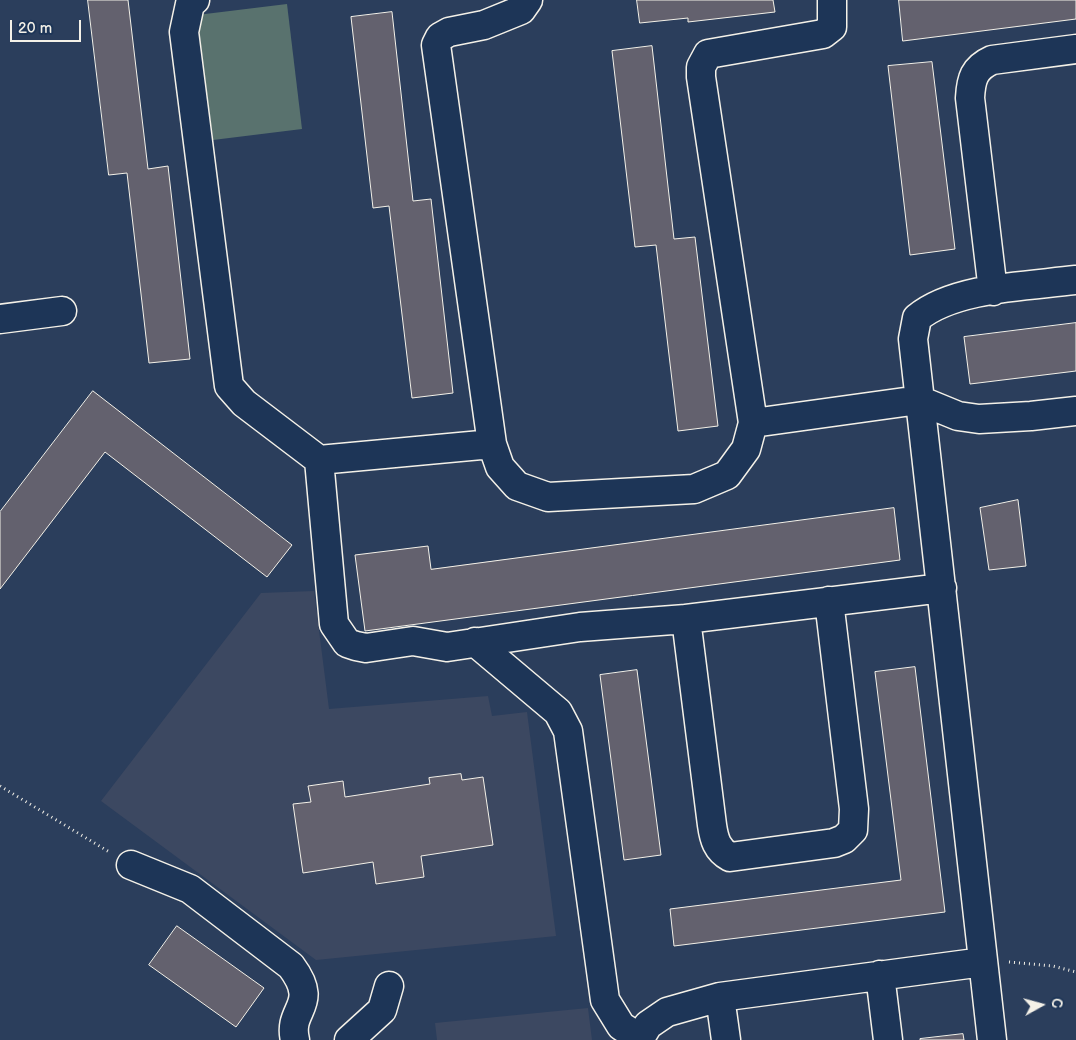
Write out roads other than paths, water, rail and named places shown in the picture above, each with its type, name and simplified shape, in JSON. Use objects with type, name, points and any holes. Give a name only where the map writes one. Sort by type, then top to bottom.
[{"type":"lane","points":[[195,0],[190,4],[184,32],[230,386],[244,403],[319,460],[492,444]]},
{"type":"lane","points":[[528,0],[521,10],[484,25],[449,32],[440,37],[436,45],[492,444],[500,467],[518,486],[548,497],[694,489],[727,475],[746,449],[753,423],[701,67],[708,54],[823,34],[832,27],[832,0]]},
{"type":"lane","points":[[993,291],[970,98],[971,82],[982,64],[992,60],[1076,48]]},
{"type":"lane","points":[[992,1040],[913,340],[917,318],[934,306],[993,291],[1076,280]]},
{"type":"lane","points":[[0,319],[62,311]]},
{"type":"lane","points":[[753,423],[919,400],[958,416],[979,419],[1076,411]]},
{"type":"lane","points":[[319,460],[334,624],[339,634],[347,643],[366,648],[413,641],[446,647],[580,627],[686,619],[942,588]]},
{"type":"lane","points":[[686,619],[712,825],[717,845],[723,853],[730,857],[834,843],[844,839],[853,830],[854,809],[829,601]]},
{"type":"lane","points":[[475,642],[558,712],[564,720],[568,731],[605,1000],[622,1026],[640,1039],[648,1025],[667,1012],[720,997],[983,962]]},
{"type":"lane","points":[[132,866],[190,889],[291,966],[302,981],[304,1001],[293,1033],[295,1040]]},
{"type":"lane","points":[[880,975],[888,1040]]},
{"type":"lane","points":[[349,1040],[382,1010],[389,986]]},
{"type":"lane","points":[[720,997],[726,1040]]}]
